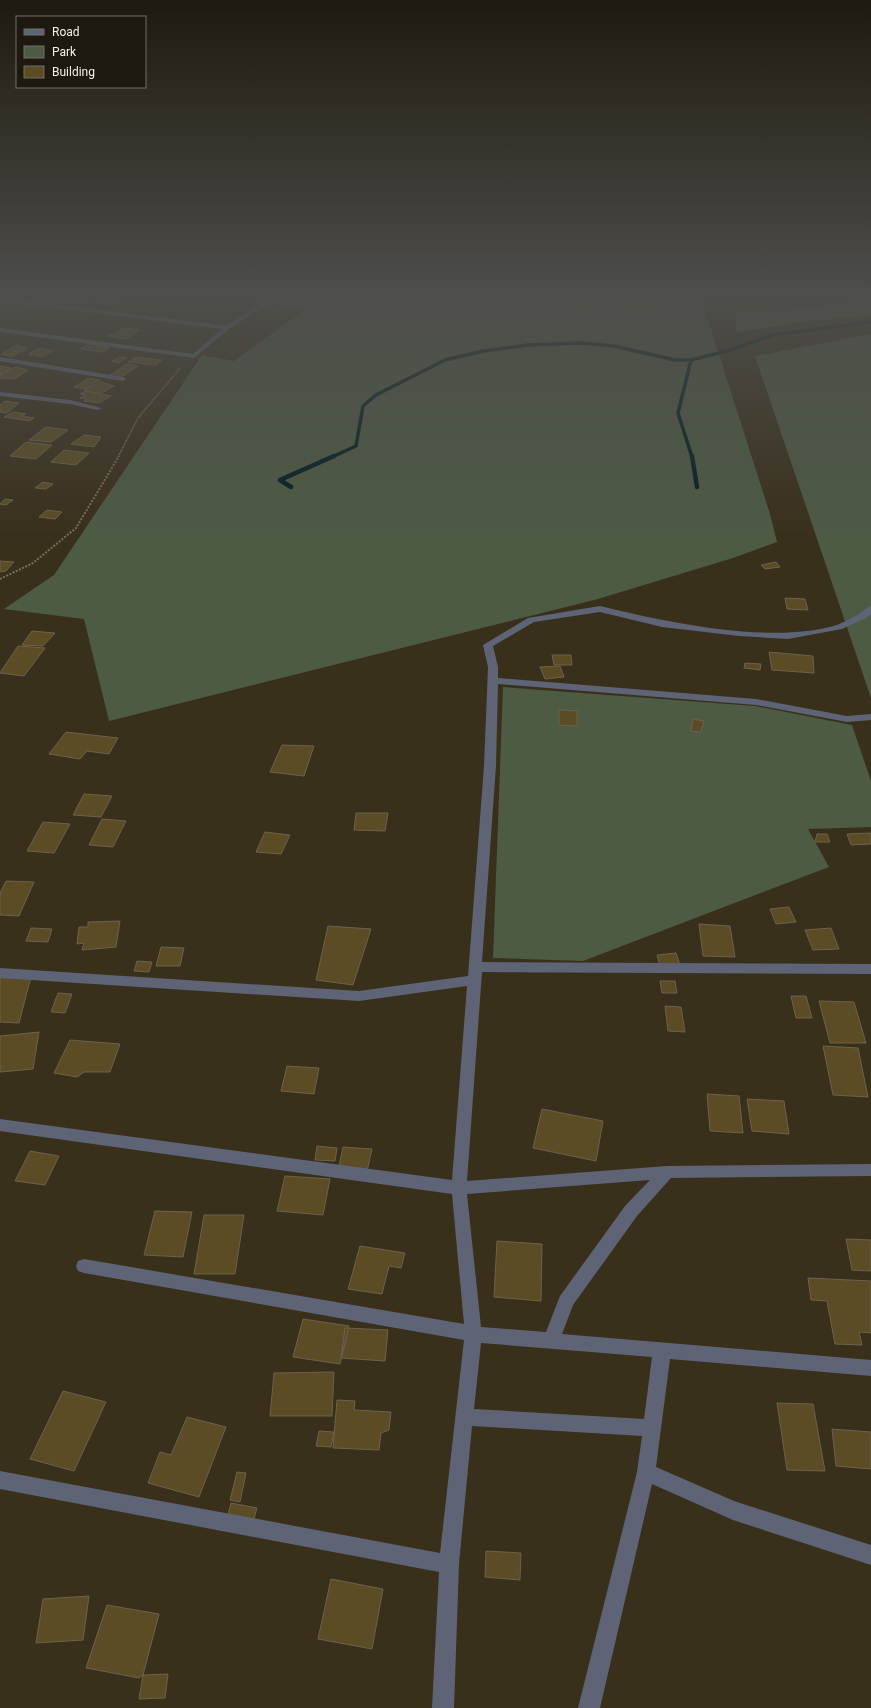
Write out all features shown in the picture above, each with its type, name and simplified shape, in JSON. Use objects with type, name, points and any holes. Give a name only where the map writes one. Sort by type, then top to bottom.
[{"type":"street","points":[[92,375],[123,380]]},
{"type":"street","points":[[0,394],[98,408]]},
{"type":"street","points":[[443,1708],[449,1564],[473,1334],[459,1188],[490,766],[493,667],[488,645],[531,620],[600,610],[662,624],[739,633],[788,636],[839,627],[863,616],[871,609]]},
{"type":"street","points":[[493,681],[756,702],[847,719],[871,717]]},
{"type":"street","points":[[0,973],[358,996],[475,973],[871,969]]},
{"type":"street","points":[[0,1125],[459,1188],[667,1172],[871,1170]]},
{"type":"street","points":[[551,1340],[566,1301],[631,1211],[667,1172]]},
{"type":"street","points":[[84,1266],[473,1334],[871,1368]]},
{"type":"street","points":[[589,1708],[646,1472],[662,1350]]},
{"type":"street","points":[[464,1417],[652,1428]]},
{"type":"street","points":[[646,1472],[733,1510],[871,1555]]},
{"type":"street","points":[[0,1480],[449,1564]]},
{"type":"path","points":[[0,578],[33,563],[76,528],[126,444],[138,418],[173,375]]},
{"type":"green space","points":[[189,375],[725,375],[770,514],[777,542],[733,558],[598,599],[109,721],[84,619],[4,609],[54,575]]},
{"type":"green space","points":[[761,375],[871,375],[871,698]]},
{"type":"green space","points":[[503,687],[755,706],[852,725],[871,781],[871,827],[808,829],[829,867],[583,961],[493,958]]},
{"type":"building","points":[[0,375],[21,375],[14,379],[0,378]]},
{"type":"building","points":[[110,375],[125,375],[120,378]]},
{"type":"building","points":[[89,378],[100,380],[84,389],[74,387]]},
{"type":"building","points":[[101,382],[114,386],[100,394],[84,390]]},
{"type":"building","points":[[85,391],[111,396],[99,403],[84,401],[87,399],[80,398],[85,395],[80,394]]},
{"type":"building","points":[[5,401],[19,403],[7,413],[0,412],[0,405]]},
{"type":"building","points":[[13,412],[26,414],[22,416],[34,418],[29,421],[4,417]]},
{"type":"building","points":[[46,427],[68,430],[51,442],[29,440]]},
{"type":"building","points":[[84,435],[101,437],[94,447],[71,444]]},
{"type":"building","points":[[26,442],[52,445],[36,459],[10,456]]},
{"type":"building","points":[[64,450],[89,453],[76,465],[51,462]]},
{"type":"building","points":[[43,482],[53,484],[46,489],[35,488]]},
{"type":"building","points":[[5,499],[13,500],[6,505],[0,504]]},
{"type":"building","points":[[47,510],[62,512],[55,519],[39,517]]},
{"type":"building","points":[[0,561],[14,562],[6,571],[0,572]]},
{"type":"building","points":[[776,562],[780,567],[765,569],[761,565]]},
{"type":"building","points":[[785,598],[805,599],[808,610],[787,609]]},
{"type":"building","points":[[32,631],[55,633],[43,646],[22,645]]},
{"type":"building","points":[[18,646],[45,648],[24,676],[0,673]]},
{"type":"building","points":[[769,652],[813,656],[814,673],[772,670]]},
{"type":"building","points":[[552,655],[571,655],[572,665],[554,665]]},
{"type":"building","points":[[745,663],[761,664],[760,670],[744,668]]},
{"type":"building","points":[[560,666],[564,677],[545,679],[540,667]]},
{"type":"building","points":[[559,710],[577,711],[577,726],[559,725]]},
{"type":"building","points":[[693,719],[704,721],[701,732],[691,731]]},
{"type":"building","points":[[66,732],[118,738],[109,754],[87,751],[80,759],[49,754]]},
{"type":"building","points":[[282,745],[314,746],[304,776],[270,772]]},
{"type":"building","points":[[84,794],[112,796],[101,817],[73,815]]},
{"type":"building","points":[[356,813],[388,813],[385,831],[354,830]]},
{"type":"building","points":[[102,819],[126,821],[113,847],[89,845]]},
{"type":"building","points":[[43,822],[70,824],[54,853],[27,851]]},
{"type":"building","points":[[265,832],[290,835],[281,854],[256,852]]},
{"type":"building","points":[[871,833],[871,844],[851,845],[847,834]]},
{"type":"building","points":[[817,834],[827,834],[830,842],[815,842]]},
{"type":"building","points":[[6,881],[34,882],[19,916],[0,915],[0,893]]},
{"type":"building","points":[[789,907],[796,922],[776,924],[770,909]]},
{"type":"building","points":[[120,921],[116,947],[82,950],[84,943],[77,944],[79,927],[88,927],[88,922]]},
{"type":"building","points":[[699,924],[730,926],[735,957],[703,956]]},
{"type":"building","points":[[328,926],[371,929],[353,985],[316,980]]},
{"type":"building","points":[[31,928],[52,929],[48,942],[26,941]]},
{"type":"building","points":[[831,928],[839,949],[813,950],[805,930]]},
{"type":"building","points":[[161,947],[184,948],[180,966],[156,966]]},
{"type":"building","points":[[676,953],[680,965],[660,966],[657,955]]},
{"type":"building","points":[[137,961],[152,962],[149,972],[134,971]]},
{"type":"building","points":[[0,977],[31,977],[19,1023],[0,1022]]},
{"type":"building","points":[[660,981],[675,981],[677,993],[662,993]]},
{"type":"building","points":[[58,993],[72,994],[65,1013],[51,1012]]},
{"type":"building","points":[[791,996],[806,996],[812,1018],[796,1018]]},
{"type":"building","points":[[819,1001],[854,1002],[866,1043],[830,1043]]},
{"type":"building","points":[[665,1006],[681,1007],[685,1032],[668,1031]]},
{"type":"building","points":[[39,1032],[33,1069],[0,1072],[0,1036]]},
{"type":"building","points":[[70,1040],[120,1044],[110,1072],[84,1072],[77,1077],[54,1073]]},
{"type":"building","points":[[823,1046],[858,1048],[868,1097],[833,1095]]},
{"type":"building","points":[[287,1066],[319,1068],[314,1094],[281,1091]]},
{"type":"building","points":[[707,1094],[739,1096],[743,1133],[710,1131]]},
{"type":"building","points":[[747,1099],[784,1101],[789,1134],[752,1131]]},
{"type":"building","points":[[542,1109],[603,1121],[596,1161],[533,1148]]},
{"type":"building","points":[[317,1146],[337,1148],[335,1161],[315,1160]]},
{"type":"building","points":[[343,1147],[372,1149],[367,1171],[339,1167]]},
{"type":"building","points":[[30,1151],[59,1156],[45,1185],[15,1181]]},
{"type":"building","points":[[285,1176],[330,1179],[323,1215],[277,1211]]},
{"type":"building","points":[[155,1211],[192,1212],[183,1257],[144,1255]]},
{"type":"building","points":[[204,1215],[244,1215],[235,1274],[194,1274]]},
{"type":"building","points":[[846,1239],[871,1240],[871,1271],[852,1270]]},
{"type":"building","points":[[497,1241],[542,1244],[541,1301],[494,1297]]},
{"type":"building","points":[[360,1246],[405,1253],[401,1268],[389,1266],[382,1294],[348,1289]]},
{"type":"building","points":[[808,1278],[871,1281],[871,1333],[859,1332],[862,1345],[835,1344],[827,1301],[811,1300]]},
{"type":"building","points":[[303,1319],[349,1326],[340,1364],[293,1357]]},
{"type":"building","points":[[345,1328],[388,1330],[385,1361],[341,1358]]},
{"type":"building","points":[[334,1372],[332,1416],[270,1416],[274,1373]]},
{"type":"building","points":[[63,1391],[106,1402],[74,1471],[30,1459]]},
{"type":"building","points":[[337,1400],[355,1401],[354,1410],[391,1412],[389,1430],[381,1433],[379,1450],[333,1448]]},
{"type":"building","points":[[777,1403],[813,1404],[825,1471],[787,1470]]},
{"type":"building","points":[[187,1417],[226,1427],[199,1497],[148,1483],[160,1452],[171,1455]]},
{"type":"building","points":[[832,1429],[871,1432],[871,1469],[836,1466]]},
{"type":"building","points":[[319,1431],[334,1432],[331,1447],[316,1446]]},
{"type":"building","points":[[237,1472],[246,1473],[240,1502],[230,1500]]},
{"type":"building","points":[[231,1503],[257,1508],[254,1519],[228,1515]]},
{"type":"building","points":[[486,1551],[521,1553],[520,1580],[485,1577]]},
{"type":"building","points":[[331,1579],[383,1589],[372,1649],[318,1639]]},
{"type":"building","points":[[89,1596],[83,1640],[36,1643],[43,1599]]},
{"type":"building","points":[[107,1605],[159,1614],[143,1675],[139,1678],[86,1668]]},
{"type":"building","points":[[168,1674],[165,1698],[139,1699],[143,1675]]},
{"type":"waterway","points":[[332,457],[356,446],[363,406],[376,395],[416,375]]},
{"type":"waterway","points":[[687,375],[678,413],[692,457]]},
{"type":"waterway","points":[[291,487],[280,480],[334,456]]},
{"type":"waterway","points":[[692,456],[697,487]]}]
